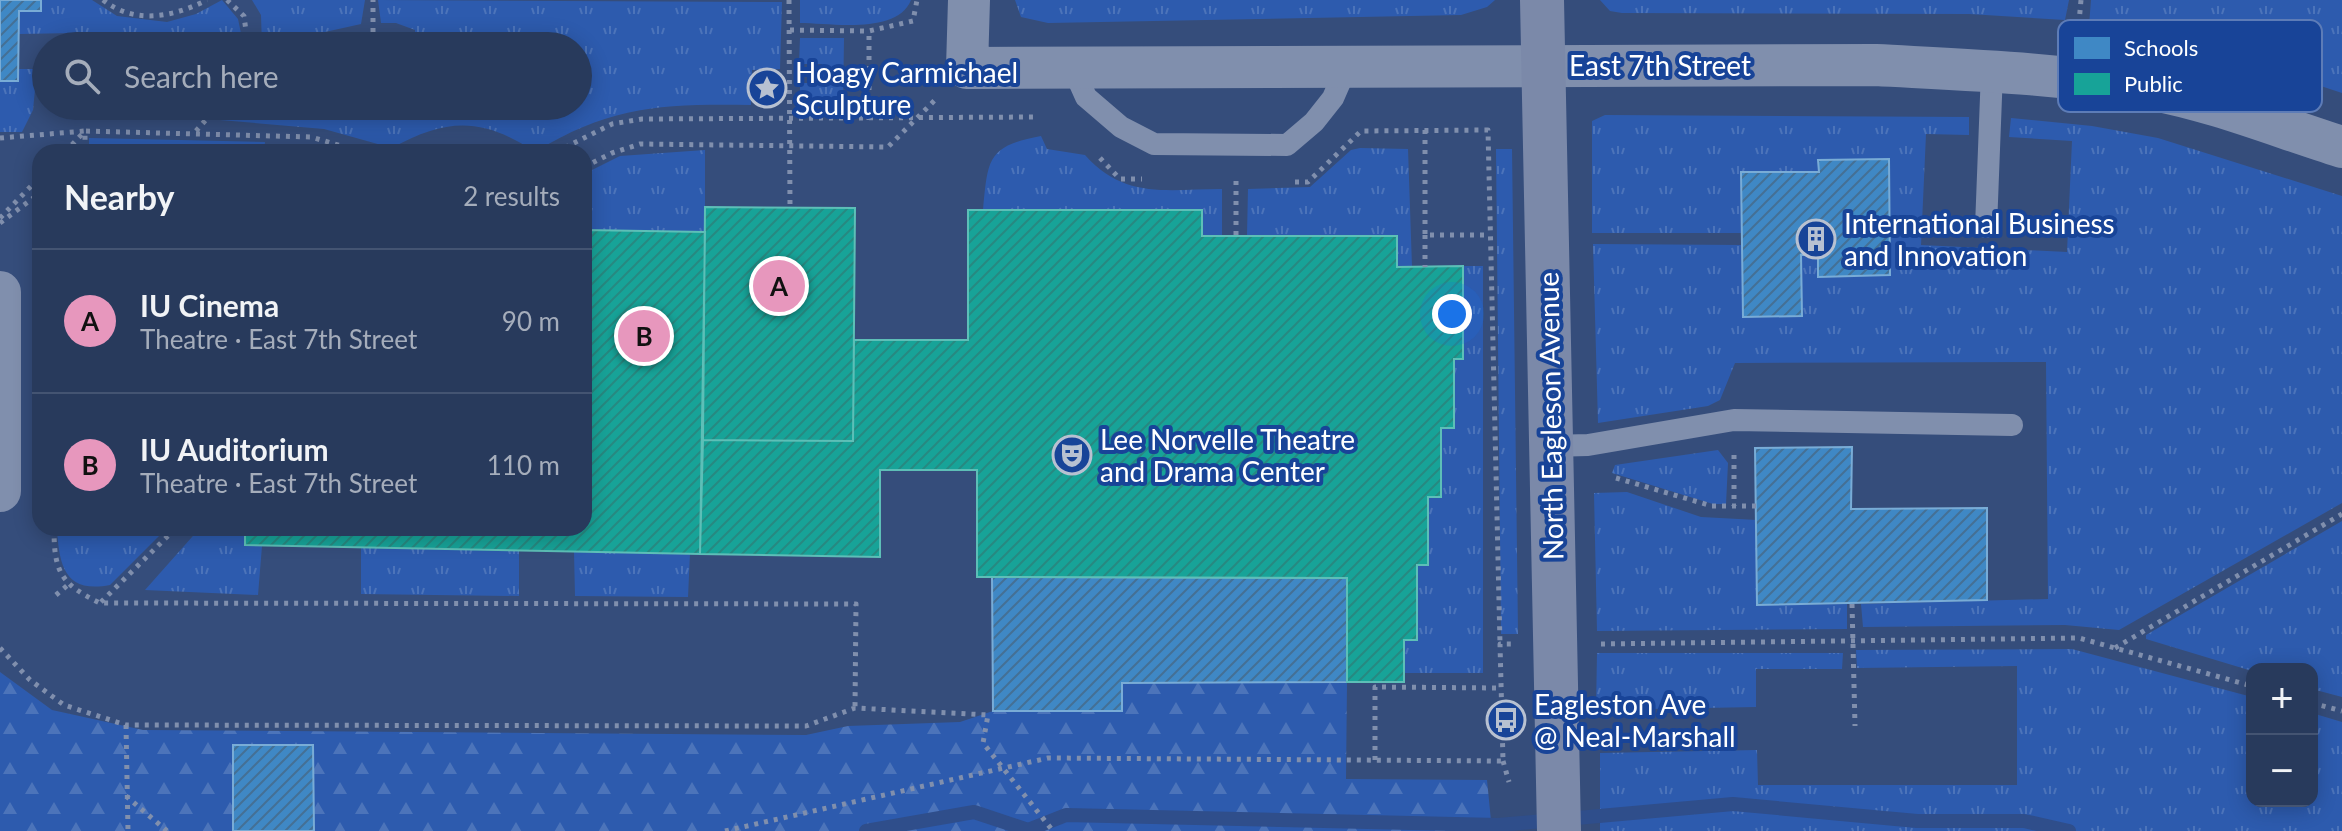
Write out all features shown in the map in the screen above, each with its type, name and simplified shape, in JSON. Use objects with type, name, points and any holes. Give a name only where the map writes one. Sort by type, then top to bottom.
[{"type":"street","points":[[967,68],[969,0]]},
{"type":"street","name":"North Eagleson Avenue","points":[[1542,0],[1542,65],[1569,445],[1555,646],[1558,810]]},
{"type":"street","name":"East 7th Street","points":[[967,68],[1876,65],[1992,71],[2058,78]]},
{"type":"street","name":"East 7th Street","points":[[2236,112],[2342,147]]},
{"type":"street","points":[[0,292],[0,491]]},
{"type":"lane","points":[[1073,68],[1086,97],[1121,127],[1154,144],[1287,145],[1314,122],[1333,98],[1347,66]]},
{"type":"lane","points":[[1986,227],[1992,71]]},
{"type":"lane","points":[[1569,445],[1734,420],[2012,425]]},
{"type":"path","points":[[103,0],[131,14],[150,17],[168,15],[207,0]]},
{"type":"path","points":[[227,0],[244,16],[246,32]]},
{"type":"path","points":[[373,0],[373,32]]},
{"type":"path","points":[[789,0],[790,208]]},
{"type":"path","points":[[790,30],[869,31],[913,21],[917,0]]},
{"type":"path","points":[[2079,15],[2081,0]]},
{"type":"path","points":[[869,31],[869,120]]},
{"type":"path","points":[[592,163],[640,144],[888,147],[967,68]]},
{"type":"path","points":[[572,144],[612,124],[642,119],[1046,117]]},
{"type":"path","points":[[195,132],[206,120]]},
{"type":"path","points":[[1425,130],[1425,267]]},
{"type":"path","points":[[1279,182],[1308,182],[1361,131],[1488,130],[1503,761],[1512,791]]},
{"type":"path","points":[[73,144],[85,131]]},
{"type":"path","points":[[85,131],[85,144]]},
{"type":"path","points":[[0,138],[85,131],[195,132],[311,137],[335,144]]},
{"type":"path","points":[[1090,148],[1120,179],[1149,179]]},
{"type":"path","points":[[1221,181],[1250,181]]},
{"type":"path","points":[[1236,181],[1236,236]]},
{"type":"path","points":[[0,220],[32,186]]},
{"type":"path","points":[[0,220],[32,198]]},
{"type":"path","points":[[1425,235],[1490,235]]},
{"type":"path","points":[[1734,420],[1734,506]]},
{"type":"path","points":[[1569,445],[1588,470],[1712,506],[1756,506]]},
{"type":"path","points":[[2115,648],[2342,514]]},
{"type":"path","points":[[54,536],[54,563],[74,591],[100,603],[856,604],[855,708]]},
{"type":"path","points":[[100,603],[168,536]]},
{"type":"path","points":[[56,595],[69,584]]},
{"type":"path","points":[[1852,604],[1855,726]]},
{"type":"path","points":[[1500,644],[1555,646],[2079,638],[2246,684]]},
{"type":"path","points":[[0,648],[30,680],[64,705],[126,725],[806,726],[855,708],[988,715],[983,743],[1053,831]]},
{"type":"path","points":[[1375,760],[1375,687],[1501,688]]},
{"type":"path","points":[[2318,705],[2342,711]]},
{"type":"path","points":[[126,725],[128,831]]},
{"type":"path","points":[[725,831],[1048,758],[1503,761]]},
{"type":"path","points":[[125,795],[167,831]]},
{"type":"green space","points":[[41,0],[92,0],[117,16],[167,22],[196,14],[222,0],[238,19],[241,32],[19,34],[19,11],[41,11]]},
{"type":"green space","points":[[252,0],[365,0],[361,24],[325,32],[262,32],[261,15]]},
{"type":"green space","points":[[378,0],[782,2],[780,69],[752,70],[751,105],[691,105],[639,110],[589,125],[549,144],[521,144],[498,132],[464,126],[430,131],[400,144],[378,144],[324,129],[220,120],[592,120],[592,32],[415,32],[396,23],[381,23]]},
{"type":"green space","points":[[800,0],[911,0],[903,11],[892,18],[878,23],[845,25],[800,23]]},
{"type":"green space","points":[[1015,0],[1495,0],[1487,7],[1461,15],[1048,23],[1021,17]]},
{"type":"green space","points":[[1600,0],[2069,0],[2065,20],[1969,14],[1622,13],[1610,11]]},
{"type":"green space","points":[[2091,0],[2342,0],[2342,93],[2322,87],[2322,20],[2089,20]]},
{"type":"green space","points":[[800,38],[844,38],[843,105],[800,105],[800,83],[822,83],[822,64],[799,64]]},
{"type":"green space","points":[[18,69],[32,69],[32,112],[22,132],[0,132],[0,81],[18,81]]},
{"type":"green space","points":[[1605,115],[1969,117],[1969,135],[1926,134],[1921,245],[2067,252],[2072,141],[2009,137],[2011,118],[2092,126],[2158,138],[2342,196],[2342,503],[2119,630],[2065,625],[1863,627],[1861,604],[2048,599],[2046,362],[1735,363],[1720,400],[1708,406],[1598,423],[1593,244],[1742,245],[1802,316],[1801,255],[1818,255],[1819,277],[1890,275],[1889,159],[1819,160],[1819,172],[1741,172],[1742,233],[1592,233],[1592,121]]},
{"type":"green space","points":[[1041,136],[1047,149],[1085,155],[1100,169],[1132,186],[1165,190],[1222,189],[1222,236],[1202,236],[1202,210],[983,210],[989,167],[1000,150]]},
{"type":"green space","points":[[89,138],[265,142],[265,144],[89,144]]},
{"type":"green space","points":[[1408,149],[1412,267],[1397,267],[1396,236],[1247,236],[1248,189],[1310,187],[1351,150]]},
{"type":"green space","points":[[1496,149],[1512,149],[1518,634],[1501,634]]},
{"type":"green space","points":[[705,150],[705,232],[592,230],[592,170],[620,156]]},
{"type":"green space","points":[[1463,266],[1483,266],[1483,673],[1404,673],[1404,640],[1417,639],[1417,565],[1428,564],[1428,497],[1441,497],[1441,428],[1454,428],[1454,359],[1463,358]]},
{"type":"green space","points":[[1718,450],[1728,463],[1726,504],[1713,504],[1612,473],[1615,465]]},
{"type":"green space","points":[[1627,492],[1701,517],[1757,520],[1757,605],[1847,604],[1847,629],[1597,631],[1594,493]]},
{"type":"green space","points":[[2342,521],[2342,697],[2318,691],[2318,663],[2246,663],[2246,669],[2146,639],[2146,635]]},
{"type":"green space","points":[[58,536],[159,536],[110,585],[95,587],[74,580],[67,573]]},
{"type":"green space","points":[[193,536],[245,536],[245,545],[262,546],[258,595],[145,590]]},
{"type":"green space","points":[[361,547],[519,550],[519,596],[361,594]]},
{"type":"green space","points":[[574,551],[690,553],[688,597],[575,596]]},
{"type":"green space","points":[[2072,649],[2246,695],[2246,807],[2318,807],[2318,715],[2342,722],[2342,831],[1600,831],[1600,753],[1757,750],[1758,785],[2017,785],[2017,666],[1857,668],[1856,650]]},
{"type":"green space","points":[[1597,653],[1843,653],[1842,669],[1756,669],[1756,707],[1596,710]]},
{"type":"green space","points":[[0,672],[52,710],[143,730],[806,735],[848,726],[960,722],[993,711],[1121,711],[1122,683],[1347,682],[1346,779],[1487,780],[1492,831],[0,831]]},
{"type":"building: Schools","points":[[0,0],[41,0],[41,11],[19,11],[18,81],[0,81]]},
{"type":"building: Schools","name":"International Business and Innovation","points":[[1889,159],[1890,275],[1818,277],[1818,255],[1801,255],[1802,316],[1743,317],[1741,172],[1819,172],[1818,160]]},
{"type":"building: Schools","points":[[1852,447],[1851,509],[1987,508],[1987,600],[1757,605],[1755,448]]},
{"type":"building: Schools","points":[[992,577],[1347,578],[1347,682],[1122,683],[1122,711],[993,711]]},
{"type":"building: Schools","points":[[233,745],[313,745],[314,831],[233,831]]},
{"type":"building: Public","points":[[705,207],[855,208],[853,441],[703,440]]},
{"type":"building: Public","name":"Lee Norvelle Theatre and Drama Center","points":[[968,210],[1202,210],[1202,236],[1397,236],[1397,267],[1463,266],[1463,359],[1454,359],[1454,428],[1441,428],[1441,497],[1428,497],[1428,565],[1417,565],[1417,640],[1404,640],[1404,682],[1347,682],[1347,578],[977,577],[977,470],[880,470],[880,557],[700,554],[703,440],[853,441],[854,340],[968,340]]},
{"type":"building: Public","points":[[592,230],[705,232],[700,554],[245,545],[245,536],[592,536]]},
{"type":"waterway","points":[[866,831],[974,812],[1028,830],[1066,815],[1498,825],[1733,804],[1917,821],[2024,821],[2069,831]]},
{"type":"place","name":"Hoagy Carmichael Sculpture","points":[[767,88]]},
{"type":"place","name":"International Business and Innovation","points":[[1816,239]]},
{"type":"place","name":"IU Cinema","points":[[779,286]]},
{"type":"place","name":"IU Auditorium","points":[[644,336]]},
{"type":"place","name":"Lee Norvelle Theatre and Drama Center","points":[[1072,455]]},
{"type":"place","name":"Eagleston Ave @ Neal-Marshall","points":[[1506,720]]}]
